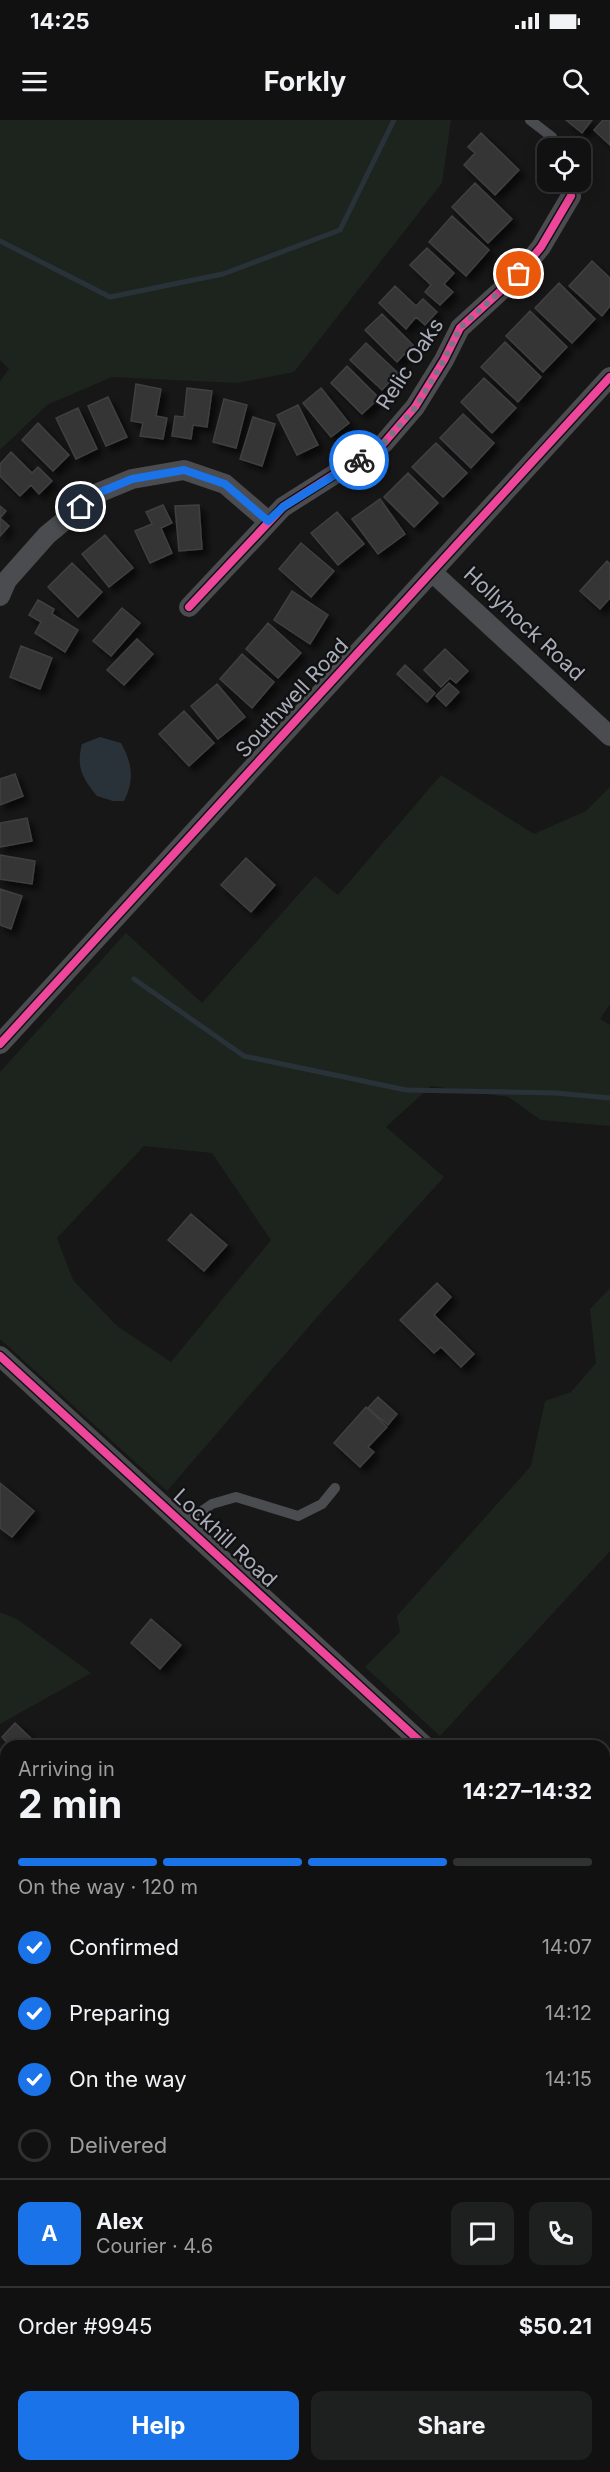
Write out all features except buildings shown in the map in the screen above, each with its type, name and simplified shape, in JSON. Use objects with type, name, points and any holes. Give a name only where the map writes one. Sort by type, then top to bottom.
[{"type":"street","name":"Relic Oaks","points":[[189,607],[283,507],[384,443],[416,407],[460,328],[519,274],[541,246],[567,192]]},
{"type":"street","name":"Southwell Road","points":[[0,1044],[610,377]]},
{"type":"street","points":[[0,596],[7,580],[47,536],[98,493],[132,479],[184,470],[225,484],[268,521]]},
{"type":"street","name":"Hollyhock Road","points":[[432,572],[610,736]]},
{"type":"street","name":"Lockhill Road","points":[[0,1356],[418,1740]]},
{"type":"lane","points":[[530,120],[552,138]]},
{"type":"lane","points":[[183,1524],[212,1504],[236,1497],[298,1516],[322,1504],[335,1488]]},
{"type":"shaded area","points":[[0,120],[451,120],[442,183],[294,372],[237,383],[112,377],[47,405],[0,450],[0,381],[9,369],[0,360]]},
{"type":"shaded area","points":[[100,737],[121,743],[128,757],[131,778],[124,801],[113,801],[97,796],[87,784],[82,772],[80,752],[82,744]]},
{"type":"shaded area","points":[[441,775],[534,834],[586,811],[610,787],[610,1004],[600,1019],[610,1025],[610,1126],[541,1120],[508,1097],[431,1086],[386,1127],[444,1177],[318,1316],[167,1491],[0,1339],[0,1072],[126,933],[202,1003],[315,876],[338,895]],"holes":[[[144,1146],[212,1153],[271,1240],[171,1362],[117,1326],[73,1280],[57,1238]]]},
{"type":"shaded area","points":[[610,1288],[610,1551],[440,1736],[365,1667],[400,1632],[397,1616],[531,1466],[545,1401],[571,1392],[596,1363],[590,1309]]},
{"type":"shaded area","points":[[0,1612],[17,1619],[91,1673],[0,1724]]},
{"type":"waterway","points":[[0,241],[110,297],[223,274],[340,230],[394,120]]},
{"type":"waterway","points":[[134,979],[244,1056],[406,1090],[556,1093],[610,1098]]},
{"type":"cycle path","points":[[189,607],[283,507],[384,443],[415,407],[444,360],[460,328],[519,274],[541,247],[571,196]]},
{"type":"cycle path","points":[[0,1044],[610,377]]},
{"type":"cycle path","points":[[0,1356],[418,1740]]},
{"type":"way so far","points":[[359,460],[384,443],[416,407],[460,328],[519,274]]},
{"type":"route","points":[[81,507],[98,493],[132,479],[184,470],[225,484],[268,521],[283,507],[359,460]]}]
